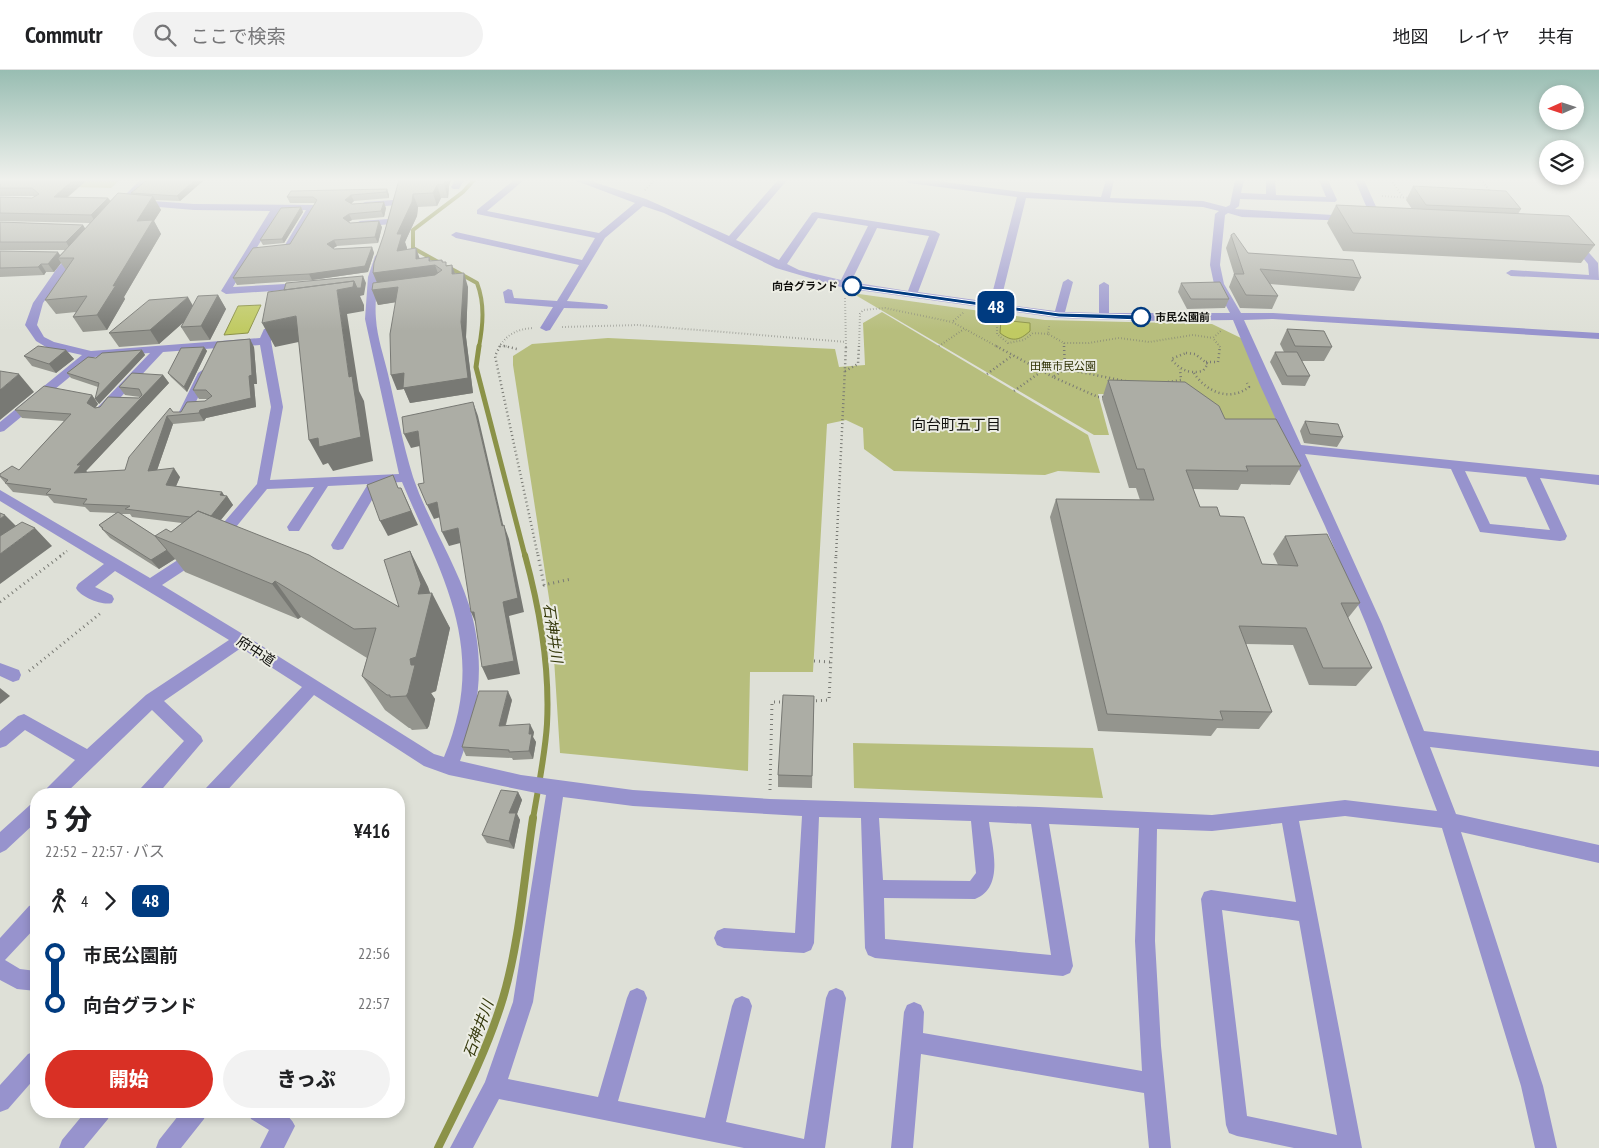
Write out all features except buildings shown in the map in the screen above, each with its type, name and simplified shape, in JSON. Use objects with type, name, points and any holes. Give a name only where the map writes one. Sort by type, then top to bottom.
[{"type":"street","points":[[262,230],[226,291],[275,291],[312,285]]},
{"type":"street","points":[[250,250],[288,248],[299,230]]},
{"type":"street","points":[[572,230],[601,236]]},
{"type":"street","points":[[546,328],[583,263],[601,236],[608,230]]},
{"type":"street","points":[[708,230],[780,266],[844,284],[1054,315],[1104,317],[1283,317],[1599,336]]},
{"type":"street","points":[[730,241],[739,230]]},
{"type":"street","points":[[780,266],[804,230]]},
{"type":"street","points":[[844,284],[871,230]]},
{"type":"street","points":[[912,230],[935,234],[912,295]]},
{"type":"street","points":[[994,306],[1013,230]]},
{"type":"street","points":[[1219,230],[1216,265],[1220,284],[1237,316],[1266,385],[1332,526],[1370,615],[1450,821],[1482,931],[1532,1086],[1546,1148]]},
{"type":"street","points":[[1511,273],[1595,278],[1593,263],[1565,230]]},
{"type":"street","points":[[456,235],[583,263]]},
{"type":"street","points":[[87,241],[62,270],[38,303],[31,325],[40,339],[50,345],[91,354],[160,350],[213,353],[265,341]]},
{"type":"street","points":[[378,248],[368,277],[373,296],[370,319],[397,418],[407,478],[461,604],[468,626],[470,696],[463,730],[449,767]]},
{"type":"street","points":[[56,254],[75,255]]},
{"type":"street","points":[[1054,315],[1068,282]]},
{"type":"street","points":[[1104,286],[1104,317]]},
{"type":"street","points":[[508,292],[509,301],[603,307]]},
{"type":"street","points":[[151,585],[207,548],[228,529],[262,485],[277,407],[265,341],[270,322]]},
{"type":"street","points":[[101,411],[160,350]]},
{"type":"street","points":[[202,404],[186,411],[213,353]]},
{"type":"street","points":[[0,428],[91,354]]},
{"type":"street","points":[[111,400],[126,402]]},
{"type":"street","points":[[1296,449],[1599,480]]},
{"type":"street","points":[[1456,465],[1485,528],[1560,536],[1530,473]]},
{"type":"street","points":[[262,485],[407,478]]},
{"type":"street","points":[[338,545],[377,480]]},
{"type":"street","points":[[294,527],[324,482]]},
{"type":"street","name":"府中道","points":[[2,499],[44,527],[112,561],[241,640],[430,762],[449,767],[521,783],[633,798],[770,807],[1039,815],[1212,823],[1346,808],[1450,821],[1599,854]]},
{"type":"street","points":[[107,603],[76,584],[112,561]]},
{"type":"street","points":[[59,788],[152,700],[241,640]]},
{"type":"street","points":[[218,788],[312,687]]},
{"type":"street","points":[[152,700],[195,741],[152,788]]},
{"type":"street","points":[[0,741],[24,721],[88,759]]},
{"type":"street","points":[[1418,738],[1599,759]]},
{"type":"street","points":[[461,1148],[494,1087],[524,1002],[553,788]]},
{"type":"street","points":[[724,938],[804,943],[811,808]]},
{"type":"street","points":[[870,811],[875,948],[1063,966],[1039,815]]},
{"type":"street","points":[[874,889],[975,890],[986,875],[979,813]]},
{"type":"street","points":[[1289,814],[1351,1148]]},
{"type":"street","points":[[0,844],[30,816]]},
{"type":"street","points":[[1148,820],[1146,941],[1150,1046],[1160,1148]]},
{"type":"street","points":[[1308,913],[1211,899],[1237,1125],[1347,1148]]},
{"type":"street","points":[[0,952],[30,920]]},
{"type":"street","points":[[0,968],[17,979],[30,980]]},
{"type":"street","points":[[605,1109],[637,998]]},
{"type":"street","points":[[814,1148],[836,998]]},
{"type":"street","points":[[713,1131],[742,1006]]},
{"type":"street","points":[[902,1148],[914,1012]]},
{"type":"street","points":[[911,1042],[1154,1084]]},
{"type":"street","points":[[0,1101],[30,1068]]},
{"type":"street","points":[[494,1087],[800,1148]]},
{"type":"street","points":[[70,1148],[94,1118]]},
{"type":"street","points":[[167,1148],[191,1118]]},
{"type":"street","points":[[271,1118],[284,1126],[271,1148]]},
{"type":"path","points":[[810,701],[829,700],[846,342],[844,284]]},
{"type":"path","points":[[952,322],[963,314],[966,303]]},
{"type":"path","points":[[844,372],[858,364],[860,314],[863,310],[885,308],[952,322],[1053,377],[1102,399]]},
{"type":"path","points":[[963,314],[971,316]]},
{"type":"path","points":[[1048,334],[1054,315]]},
{"type":"path","points":[[989,319],[998,320],[997,334],[1008,343],[1024,340],[1033,333],[1048,334],[1064,343],[1089,343],[1119,338],[1150,342],[1193,335],[1213,338],[1220,346],[1218,362],[1206,362]]},
{"type":"path","points":[[571,579],[544,585],[495,356],[500,345],[508,337],[520,328],[637,326],[846,342]]},
{"type":"path","points":[[1213,338],[1225,327],[1228,336]]},
{"type":"path","points":[[940,346],[964,329]]},
{"type":"path","points":[[1064,343],[1065,369]]},
{"type":"path","points":[[500,345],[517,348]]},
{"type":"path","points":[[1192,352],[1208,364],[1203,371],[1194,373],[1180,369],[1171,359],[1180,353],[1192,352]]},
{"type":"path","points":[[987,374],[1013,356]]},
{"type":"path","points":[[1053,377],[1065,369]]},
{"type":"path","points":[[1065,369],[1088,376],[1108,376],[1133,382]]},
{"type":"path","points":[[1164,383],[1180,380],[1180,369]]},
{"type":"path","points":[[1014,391],[1042,371]]},
{"type":"path","points":[[1194,373],[1198,381],[1225,395],[1240,394],[1249,387],[1246,378]]},
{"type":"path","points":[[1098,397],[1108,397]]},
{"type":"path","points":[[0,602],[70,549]]},
{"type":"path","points":[[13,672],[107,603]]},
{"type":"path","points":[[814,661],[831,662]]},
{"type":"path","points":[[770,807],[772,702],[791,702]]},
{"type":"green space","name":"田無市民公園","points":[[852,293],[1045,320],[1212,324],[1243,339],[1278,423],[1218,422],[1205,396],[1098,394],[1109,435],[1094,435]]},
{"type":"green space","points":[[882,312],[1088,435],[1100,473],[1058,471],[1045,475],[894,471],[864,449],[863,428],[846,420],[827,424],[813,672],[750,672],[748,771],[560,753],[551,611],[513,356],[532,344],[608,338],[835,349],[839,367],[865,365],[863,323]]},
{"type":"green space","points":[[853,743],[1093,748],[1103,798],[854,788]]},
{"type":"shaded area","points":[[261,305],[248,333],[224,335],[238,306]]},
{"type":"shaded area","points":[[1001,320],[1030,323],[1030,331],[1019,338],[1008,338],[1000,333]]},
{"type":"waterway","name":"石神井川","points":[[413,230],[413,248],[440,263]]},
{"type":"waterway","name":"石神井川","points":[[448,267],[477,283],[480,291],[482,315],[479,347]]},
{"type":"waterway","name":"石神井川","points":[[479,346],[476,367],[525,556]]},
{"type":"waterway","name":"石神井川","points":[[525,555],[543,639],[548,703],[543,760],[533,819]]},
{"type":"waterway","name":"石神井川","points":[[438,1148],[482,1056],[503,998],[518,931],[533,818]]},
{"type":"bus line","name":"48","points":[[852,286],[1059,315],[1141,317]]},
{"type":"place","name":"向台グランド","points":[[852,286]]},
{"type":"place","name":"市民公園前","points":[[1141,317]]},
{"type":"district","name":"向台町五丁目","points":[[956,424]]}]
